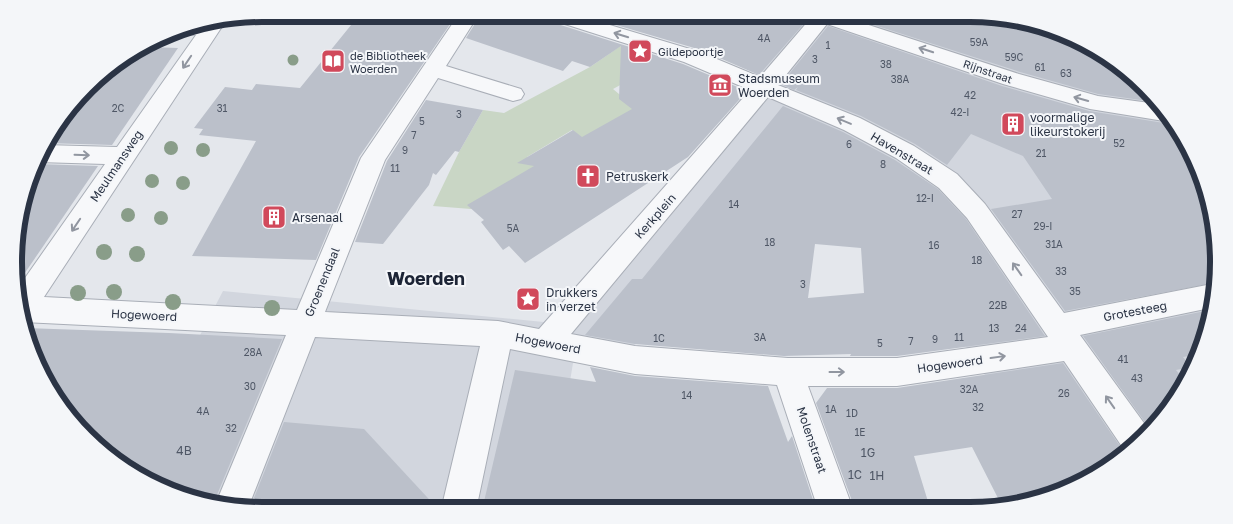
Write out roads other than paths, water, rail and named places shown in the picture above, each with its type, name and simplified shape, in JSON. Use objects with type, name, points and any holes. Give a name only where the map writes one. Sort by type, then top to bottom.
[{"type":"street","name":"Groenendaal","points":[[234,499],[373,158],[464,22]]},
{"type":"street","name":"Havenstraat","points":[[579,22],[692,57],[852,124],[905,152],[948,181],[976,211],[1134,437]]},
{"type":"street","name":"Kerkplein","points":[[544,342],[764,88],[816,22]]},
{"type":"street","name":"Rijnstraat","points":[[842,22],[1011,79],[1098,104],[1158,112]]},
{"type":"street","name":"Meulmansweg","points":[[26,299],[210,28]]},
{"type":"street","points":[[433,69],[512,94]]},
{"type":"street","points":[[48,154],[123,156]]},
{"type":"street","name":"Grotesteeg","points":[[1065,337],[1207,297]]},
{"type":"street","name":"Hogewoerd","points":[[27,309],[498,334],[635,360],[788,372],[897,372],[1065,337]]},
{"type":"street","points":[[460,502],[498,334]]},
{"type":"street","name":"Molenstraat","points":[[788,372],[834,502]]},
{"type":"place","name":"Gildepoortje","points":[[640,51]]},
{"type":"place","name":"de Bibliotheek Woerden","points":[[333,61]]},
{"type":"place","name":"Stadsmuseum Woerden","points":[[720,85]]},
{"type":"place","name":"voormalige likeurstokerij","points":[[1013,124]]},
{"type":"place","name":"Petruskerk","points":[[588,176]]},
{"type":"place","name":"Arsenaal","points":[[274,217]]},
{"type":"place","name":"Drukkers in verzet","points":[[528,299]]},
{"type":"district","name":"Woerden","points":[[426,278]]}]
